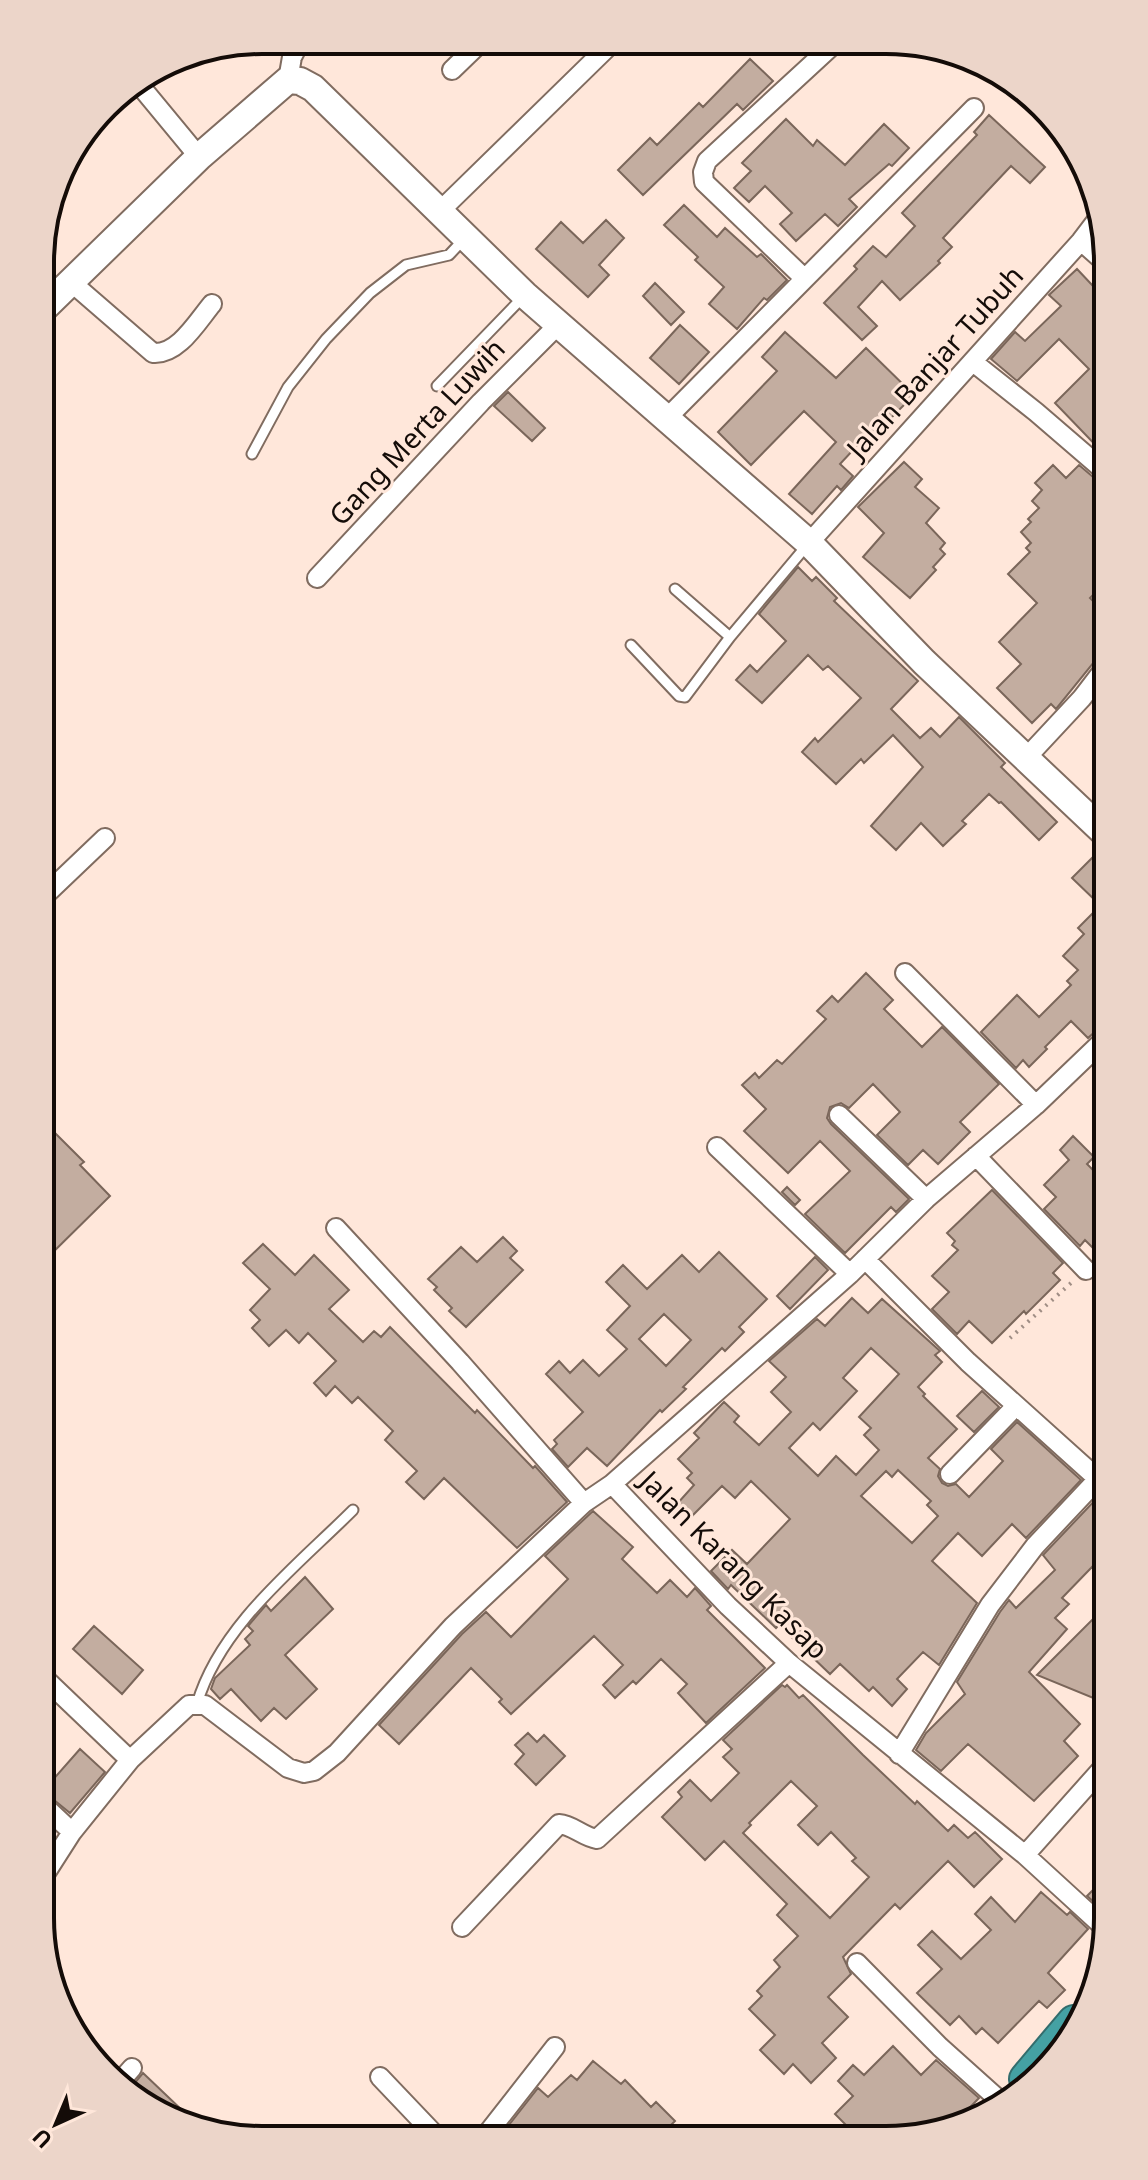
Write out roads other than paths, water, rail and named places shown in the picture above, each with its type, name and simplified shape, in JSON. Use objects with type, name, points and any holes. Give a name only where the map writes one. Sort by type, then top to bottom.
[{"type":"street","points":[[54,297],[199,157],[288,80],[294,54]]},
{"type":"street","points":[[452,70],[469,54]]},
{"type":"street","points":[[439,212],[601,54]]},
{"type":"street","points":[[804,278],[704,182],[703,172],[707,161],[823,54]]},
{"type":"street","points":[[288,80],[300,81],[313,88],[525,295],[809,543],[924,662],[1094,822]]},
{"type":"street","points":[[144,91],[199,157]]},
{"type":"street","points":[[666,419],[974,108]]},
{"type":"street","name":"Jalan Banjar Tubuh","points":[[809,543],[1091,228]]},
{"type":"street","points":[[1081,241],[1093,252]]},
{"type":"street","points":[[71,282],[153,353],[163,354],[176,346],[212,304]]},
{"type":"street","name":"Gang Merta Luwih","points":[[317,578],[481,402],[559,324]]},
{"type":"street","points":[[973,362],[1094,462]]},
{"type":"street","points":[[1027,757],[1094,682]]},
{"type":"street","points":[[54,887],[105,838]]},
{"type":"street","points":[[905,973],[1036,1105]]},
{"type":"street","name":"Jalan Karang Kasap","points":[[1094,1049],[1036,1105],[926,1199],[850,1274],[612,1484],[728,1606],[789,1663],[1025,1855],[1094,1918]]},
{"type":"street","points":[[839,1115],[926,1199]]},
{"type":"street","points":[[717,1147],[850,1274]]},
{"type":"street","points":[[976,1156],[1086,1270]]},
{"type":"street","points":[[336,1228],[584,1503]]},
{"type":"street","points":[[865,1259],[1016,1406],[1094,1475]]},
{"type":"street","points":[[950,1474],[1016,1406]]},
{"type":"street","points":[[54,1860],[72,1832],[130,1760],[189,1705],[205,1705],[288,1768],[304,1773],[314,1771],[337,1753],[453,1626],[584,1503],[612,1484]]},
{"type":"street","points":[[899,1754],[990,1605],[1035,1546],[1094,1491]]},
{"type":"street","points":[[462,1927],[559,1824],[566,1824],[587,1837],[597,1839],[789,1663]]},
{"type":"street","points":[[54,1687],[130,1760]]},
{"type":"street","points":[[1025,1855],[1094,1778]]},
{"type":"street","points":[[54,1815],[72,1832]]},
{"type":"street","points":[[857,1963],[940,2047],[994,2096]]},
{"type":"street","points":[[493,2126],[555,2047]]},
{"type":"street","points":[[126,2075],[132,2068]]},
{"type":"street","points":[[380,2077],[427,2126]]},
{"type":"lane","points":[[252,454],[288,387],[326,339],[370,293],[406,265],[449,255],[466,238]]},
{"type":"lane","points":[[437,386],[525,295]]},
{"type":"lane","points":[[631,645],[679,696],[685,697],[730,637],[809,543]]},
{"type":"lane","points":[[675,589],[730,637]]},
{"type":"lane","points":[[197,1704],[206,1679],[240,1624],[353,1510]]}]
